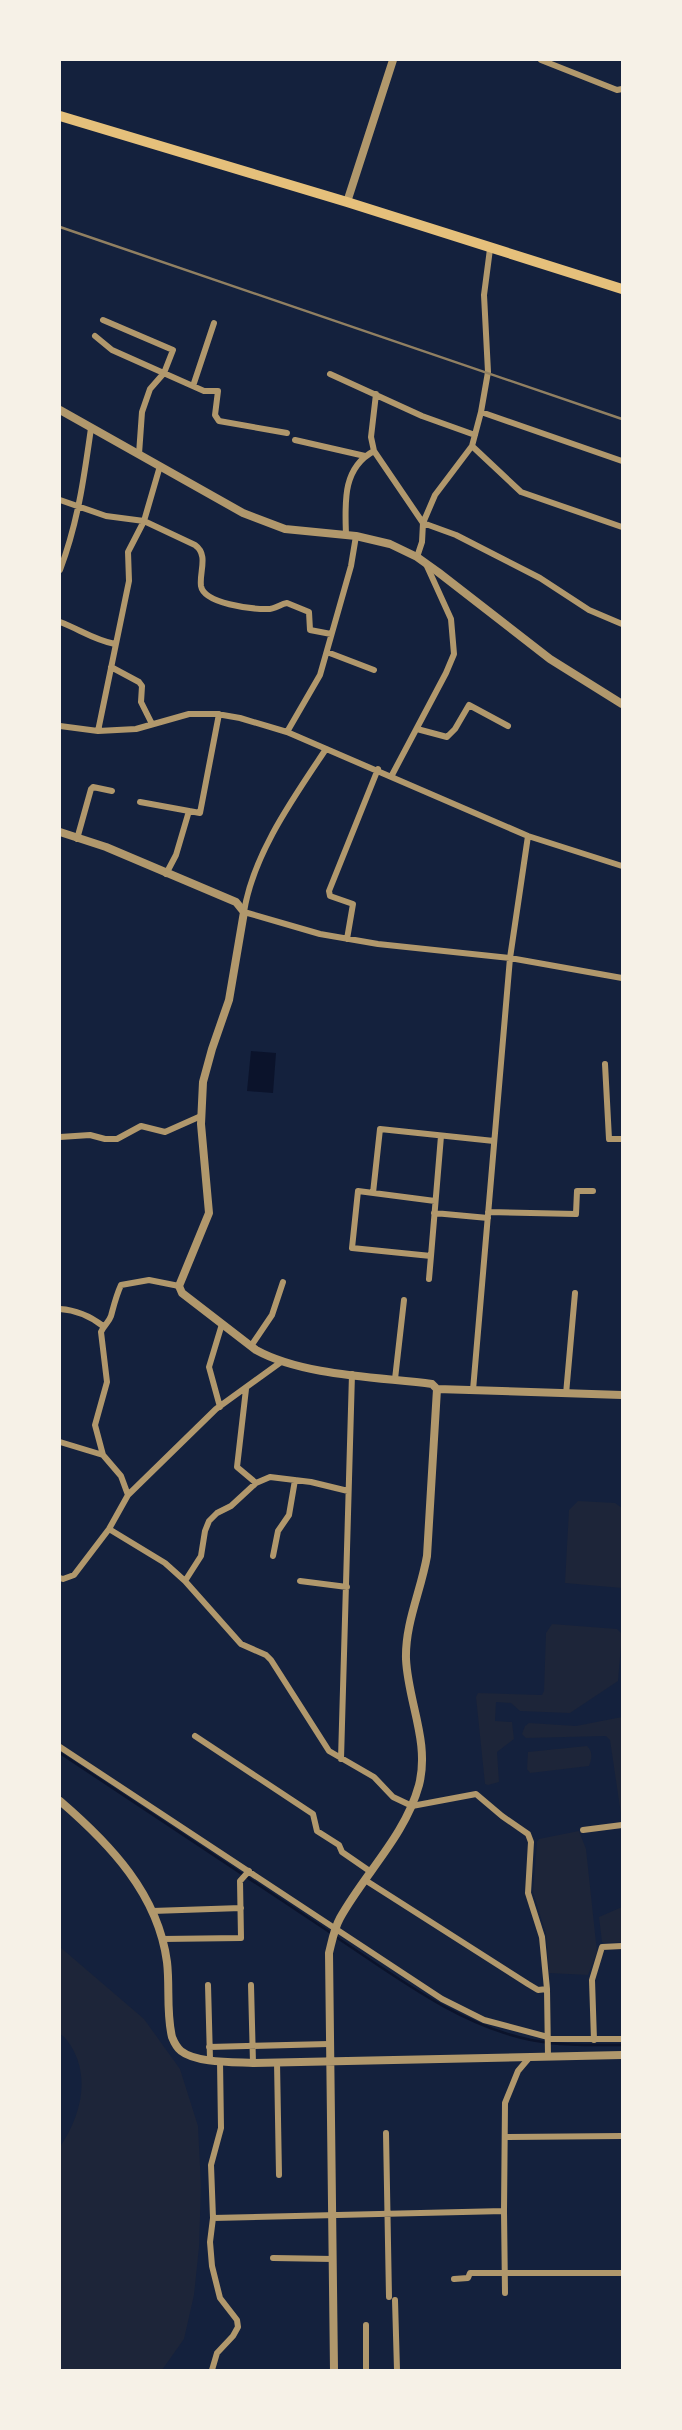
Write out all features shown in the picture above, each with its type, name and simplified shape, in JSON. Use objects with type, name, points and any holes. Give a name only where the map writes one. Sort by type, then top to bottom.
[{"type":"highway","points":[[60,116],[347,202],[622,289]]},
{"type":"street","points":[[347,202],[393,60]]},
{"type":"street","points":[[541,60],[617,90],[622,89]]},
{"type":"street","points":[[417,558],[422,542],[422,523],[435,495],[472,446],[481,412],[488,372],[484,295],[490,249]]},
{"type":"street","points":[[103,320],[173,350],[164,373],[150,389],[142,412],[139,454]]},
{"type":"street","points":[[193,386],[214,323]]},
{"type":"street","points":[[95,335],[112,350],[205,391],[218,391],[215,415],[219,422],[287,433]]},
{"type":"street","points":[[330,374],[422,416],[475,435]]},
{"type":"street","points":[[376,394],[371,436],[374,451],[422,523],[456,534],[540,578],[589,610],[622,624]]},
{"type":"street","points":[[60,410],[243,513],[268,523],[303,531],[356,536],[390,544],[417,558],[550,659],[622,704]]},
{"type":"street","points":[[481,412],[622,461]]},
{"type":"street","points":[[60,569],[80,505],[91,428]]},
{"type":"street","points":[[295,440],[365,456]]},
{"type":"street","points":[[472,446],[521,492],[622,527]]},
{"type":"street","points":[[346,535],[347,487],[350,475],[365,456],[374,451]]},
{"type":"street","points":[[98,731],[115,643],[123,617],[129,580],[128,552],[144,520],[160,466]]},
{"type":"street","points":[[60,500],[106,516],[144,520],[200,549],[203,555],[203,592],[223,604],[270,610],[287,603],[309,612],[310,630],[331,634]]},
{"type":"street","points":[[287,732],[320,675],[351,566],[356,536]]},
{"type":"street","points":[[392,775],[454,653],[451,619],[426,564]]},
{"type":"street","points":[[60,622],[77,628],[94,639],[115,643]]},
{"type":"street","points":[[327,652],[374,670]]},
{"type":"street","points":[[111,667],[142,686],[141,702],[152,724]]},
{"type":"street","points":[[417,729],[447,737],[469,705],[508,726]]},
{"type":"street","points":[[60,726],[98,731],[136,729],[189,714],[219,714],[240,718],[287,732],[378,769],[528,836],[622,866]]},
{"type":"street","points":[[140,802],[200,813],[219,714]]},
{"type":"street","points":[[326,749],[298,791],[260,859],[244,912],[229,1000],[206,1065],[201,1116],[209,1213],[179,1286],[182,1293],[251,1346],[281,1362],[432,1384],[437,1389],[622,1395]]},
{"type":"street","points":[[347,939],[353,904],[330,896],[330,891],[378,769]]},
{"type":"street","points":[[77,839],[90,789],[93,787],[112,791]]},
{"type":"street","points":[[166,874],[176,855],[189,811]]},
{"type":"street","points":[[60,832],[106,846],[236,902],[244,912],[320,933],[403,948],[510,958],[622,978]]},
{"type":"street","points":[[474,1390],[510,958],[528,836]]},
{"type":"street","points":[[605,1064],[609,1139],[622,1139]]},
{"type":"street","points":[[60,1137],[90,1135],[117,1139],[141,1126],[165,1132],[201,1116]]},
{"type":"street","points":[[373,1193],[380,1129],[494,1141]]},
{"type":"street","points":[[429,1279],[441,1136]]},
{"type":"street","points":[[431,1256],[352,1248],[358,1191],[435,1201]]},
{"type":"street","points":[[434,1213],[576,1214],[577,1191],[593,1191]]},
{"type":"street","points":[[128,1495],[121,1476],[103,1455],[95,1425],[107,1382],[100,1339],[103,1326],[110,1320],[115,1297],[121,1285],[149,1280],[179,1286]]},
{"type":"street","points":[[251,1346],[272,1315],[283,1282]]},
{"type":"street","points":[[566,1394],[575,1293]]},
{"type":"street","points":[[395,1379],[404,1300]]},
{"type":"street","points":[[60,1309],[91,1317],[103,1326]]},
{"type":"street","points":[[220,1407],[209,1367],[222,1324]]},
{"type":"street","points":[[60,1578],[74,1575],[109,1529],[128,1495],[220,1407],[281,1362]]},
{"type":"street","points":[[341,1759],[352,1374]]},
{"type":"street","points":[[246,1389],[237,1467],[256,1483]]},
{"type":"street","points":[[334,2371],[329,1953],[336,1927],[396,1836],[412,1806],[419,1784],[422,1751],[408,1674],[407,1633],[423,1580],[427,1556],[437,1389]]},
{"type":"street","points":[[60,1441],[103,1455]]},
{"type":"street","points":[[185,1581],[201,1556],[209,1521],[217,1513],[231,1506],[256,1483],[270,1477],[348,1491]]},
{"type":"street","points":[[273,1556],[278,1531],[289,1515],[295,1480]]},
{"type":"street","points":[[109,1529],[166,1563],[241,1644],[271,1660],[329,1751],[365,1771],[393,1797],[412,1806],[476,1794],[528,1834],[531,1842],[528,1893],[542,1937],[547,1989],[548,2056]]},
{"type":"street","points":[[300,1581],[347,1587]]},
{"type":"street","points":[[195,1736],[313,1814],[317,1831],[371,1871]]},
{"type":"street","points":[[60,1747],[336,1927],[442,2000],[465,2012],[548,2038],[622,2039]]},
{"type":"street","points":[[60,1801],[126,1867],[152,1911],[167,1962],[172,2037],[182,2052],[220,2061],[253,2063],[622,2055]]},
{"type":"street","points":[[583,1830],[622,1825]]},
{"type":"street","points":[[162,1939],[241,1938],[240,1881],[249,1871]]},
{"type":"street","points":[[365,1880],[538,1990],[547,1989]]},
{"type":"street","points":[[152,1911],[241,1908]]},
{"type":"street","points":[[593,2040],[592,1980],[602,1947],[622,1946]]},
{"type":"street","points":[[208,1985],[210,2059]]},
{"type":"street","points":[[251,1985],[253,2063]]},
{"type":"street","points":[[209,2047],[329,2044]]},
{"type":"street","points":[[505,2293],[505,2103],[518,2071],[529,2057]]},
{"type":"street","points":[[212,2371],[217,2353],[238,2327],[237,2320],[220,2298],[210,2242],[213,2218],[211,2165],[221,2128],[220,2061]]},
{"type":"street","points":[[277,2062],[279,2175]]},
{"type":"street","points":[[386,2133],[387,2214],[397,2371]]},
{"type":"street","points":[[505,2137],[622,2136]]},
{"type":"street","points":[[213,2218],[504,2211]]},
{"type":"street","points":[[273,2258],[333,2259]]},
{"type":"street","points":[[454,2279],[468,2278],[470,2273],[622,2273]]},
{"type":"street","points":[[366,2325],[366,2371]]},
{"type":"shaded area","points":[[251,1051],[276,1053],[273,1093],[247,1091]]},
{"type":"shaded area","points":[[578,1501],[615,1503],[622,1508],[622,1588],[565,1583],[569,1510]]},
{"type":"shaded area","points":[[552,1624],[617,1629],[622,1634],[618,1681],[570,1713],[520,1711],[511,1703],[496,1702],[495,1721],[512,1722],[514,1739],[497,1752],[499,1782],[485,1784],[476,1697],[478,1693],[542,1695],[546,1633]]},
{"type":"shaded area","points":[[622,1717],[622,1821],[610,1740],[606,1736],[526,1738],[522,1734],[529,1723],[576,1726]]},
{"type":"shaded area","points":[[587,1746],[591,1755],[589,1766],[530,1773],[527,1769],[528,1752]]},
{"type":"shaded area","points":[[579,1831],[586,1849],[597,1952],[588,1975],[549,1973],[546,1934],[533,1892],[537,1842],[539,1839]]},
{"type":"shaded area","points":[[622,1907],[622,1942],[602,1942],[599,1917]]},
{"type":"shaded area","points":[[60,1947],[144,2019],[180,2069],[198,2126],[201,2186],[194,2295],[184,2339],[162,2370],[60,2370],[60,2147],[78,2111],[82,2085],[77,2059],[68,2042],[60,2034]]},
{"type":"waterway","points":[[60,1753],[331,1933]]},
{"type":"waterway","points":[[336,1937],[429,1998],[504,2033],[542,2042],[622,2045]]},
{"type":"railway","points":[[60,227],[622,419]]}]
